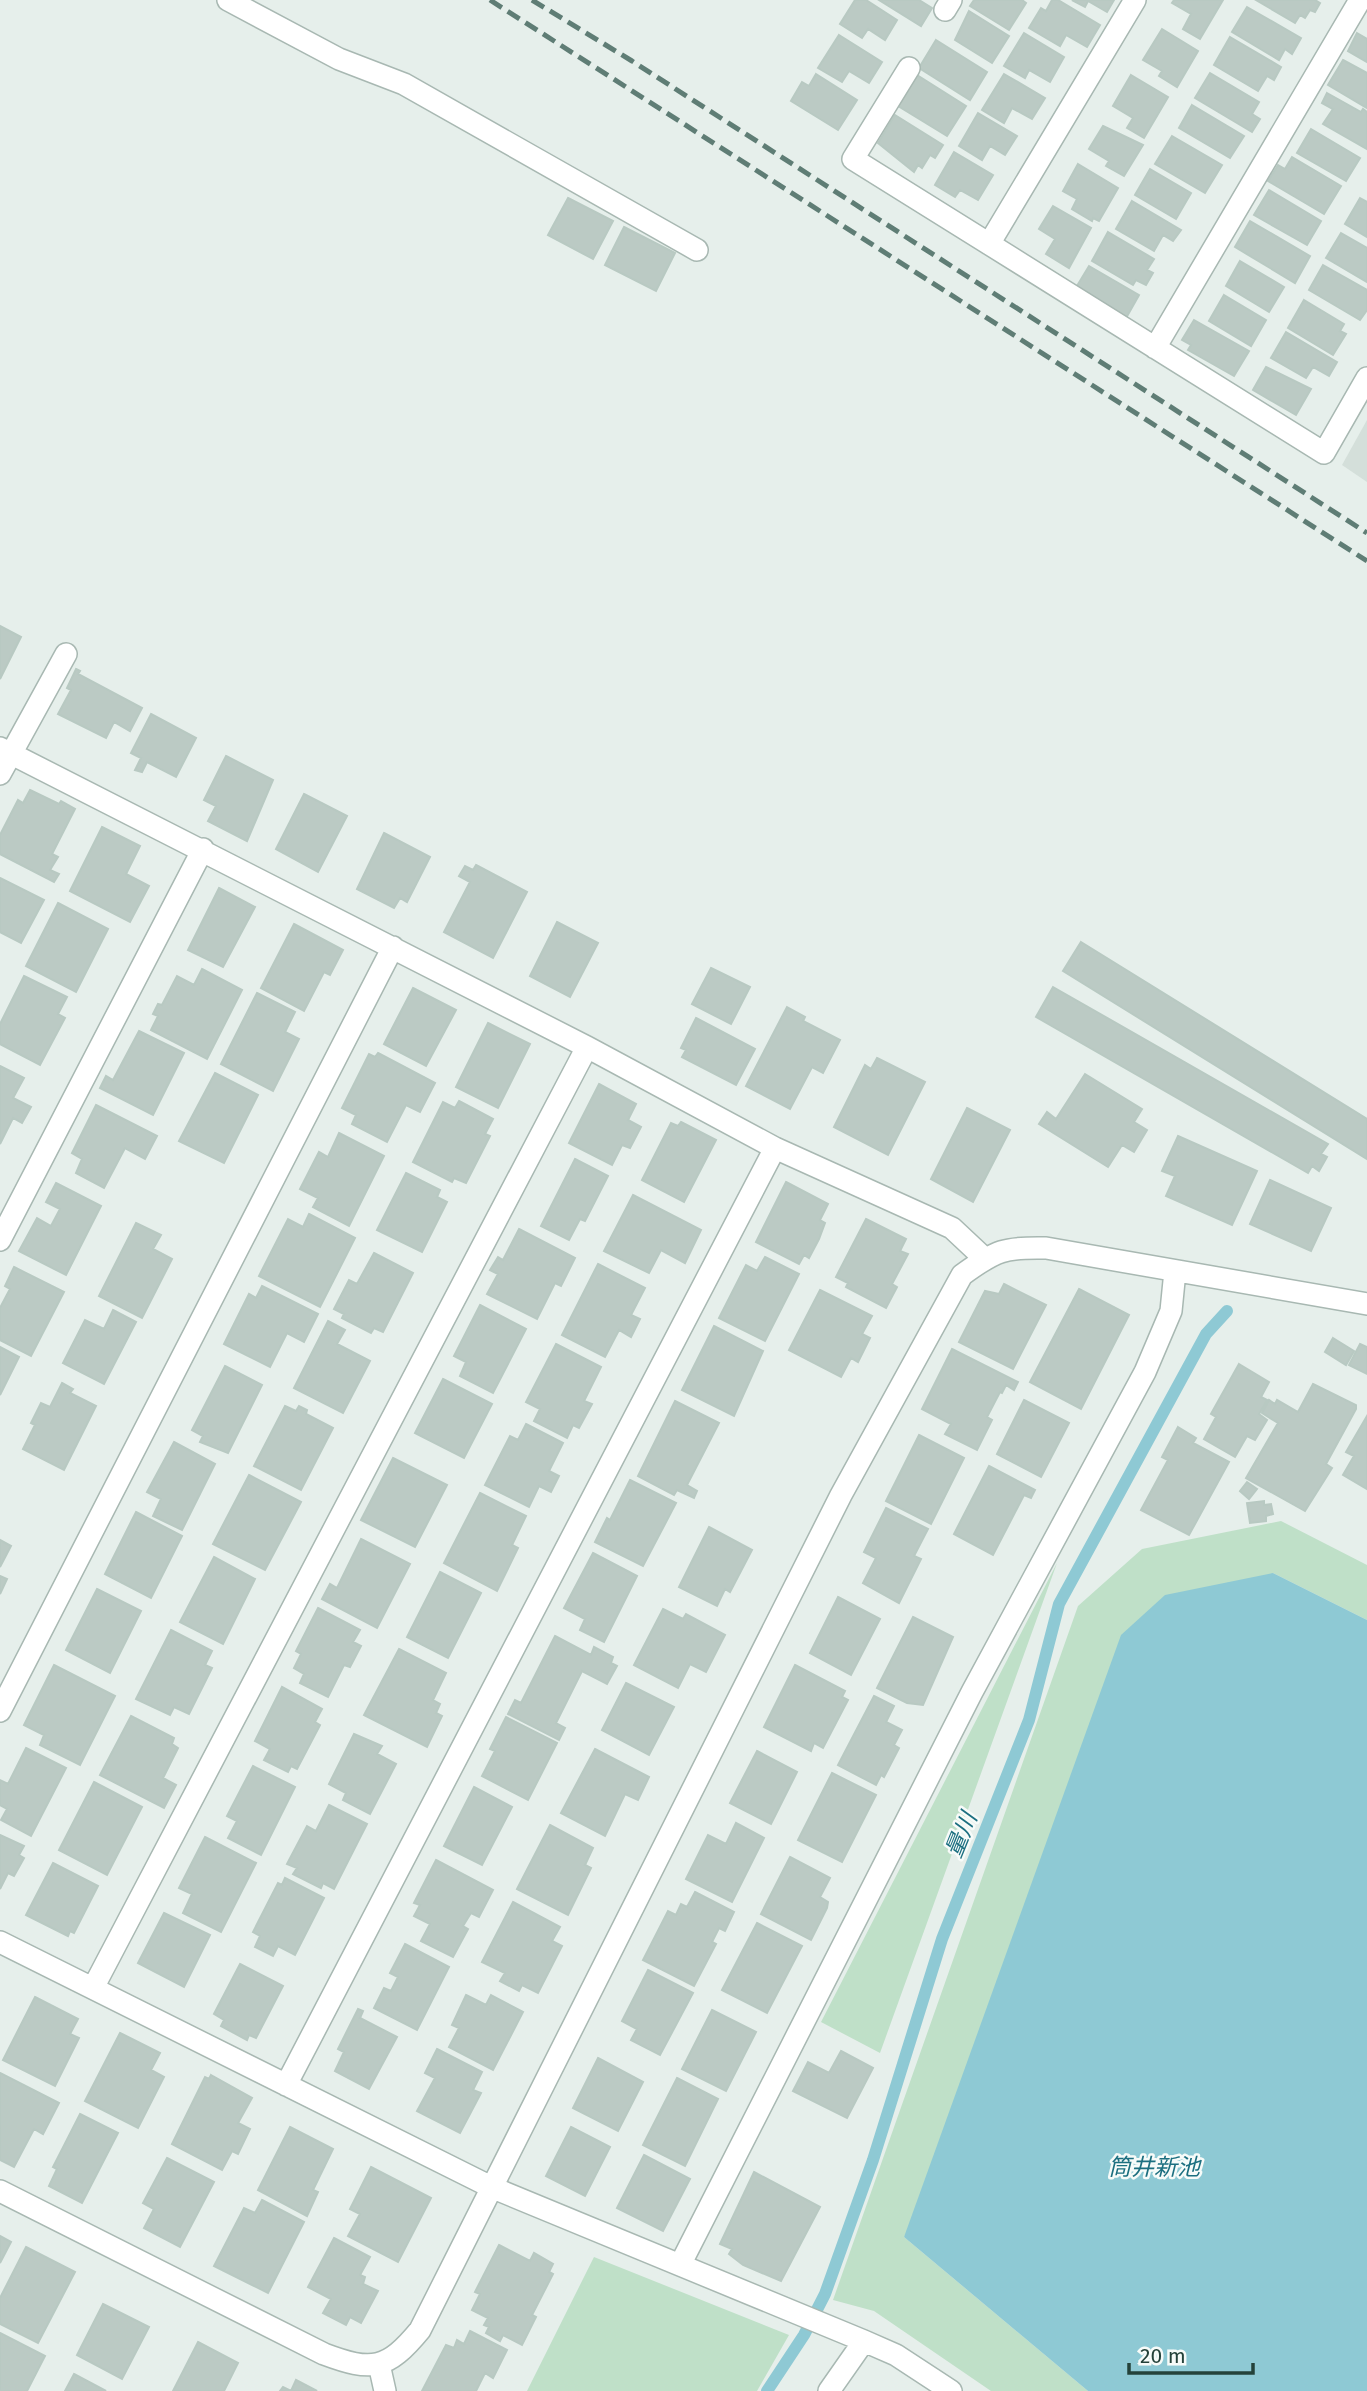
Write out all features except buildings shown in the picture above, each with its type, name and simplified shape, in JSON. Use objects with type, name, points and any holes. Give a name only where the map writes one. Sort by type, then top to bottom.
[{"type":"street","points":[[228,0],[339,59],[404,84],[697,250]]},
{"type":"street","points":[[989,244],[1135,0]]},
{"type":"street","points":[[1155,348],[1360,0]]},
{"type":"street","points":[[909,68],[853,159],[1324,453],[1367,378]]},
{"type":"street","points":[[0,774],[5,750],[66,654]]},
{"type":"street","points":[[5,750],[587,1046],[775,1148],[951,1228],[985,1258]]},
{"type":"street","points":[[0,1240],[203,849]]},
{"type":"street","points":[[0,1711],[393,947]]},
{"type":"street","points":[[93,1988],[587,1046]]},
{"type":"street","points":[[286,2085],[775,1148]]},
{"type":"street","points":[[0,2190],[324,2354],[354,2365],[379,2364],[399,2355],[420,2330],[841,1496],[962,1275],[985,1258],[1010,1247],[1046,1248],[1367,1304]]},
{"type":"street","points":[[680,2265],[972,1692],[1145,1372],[1171,1311],[1175,1271]]},
{"type":"street","points":[[0,1942],[491,2187],[896,2355],[951,2391]]},
{"type":"street","points":[[829,2391],[864,2341]]},
{"type":"street","points":[[379,2364],[385,2391]]},
{"type":"shaded area","points":[[1367,420],[1367,482],[1342,465]]},
{"type":"green space","points":[[1281,1521],[1367,1565],[1367,1620],[1273,1573],[904,2237],[1088,2391],[991,2391],[874,2311],[833,2300],[1078,1606],[1142,1549]]},
{"type":"green space","points":[[1057,1563],[880,2053],[821,2022]]},
{"type":"green space","points":[[594,2257],[789,2335],[757,2391],[527,2391]]},
{"type":"water","name":"筒井新池","points":[[1273,1573],[1367,1620],[1367,2391],[1088,2391],[904,2237],[1121,1635],[1165,1595]]},
{"type":"waterway","name":"量川","points":[[767,2391],[804,2335],[825,2294],[873,2160],[942,1939],[1029,1720],[1059,1604],[1206,1334],[1227,1311]]},
{"type":"railway","points":[[490,0],[1367,561]]},
{"type":"railway","points":[[532,0],[632,61],[1367,533]]}]
